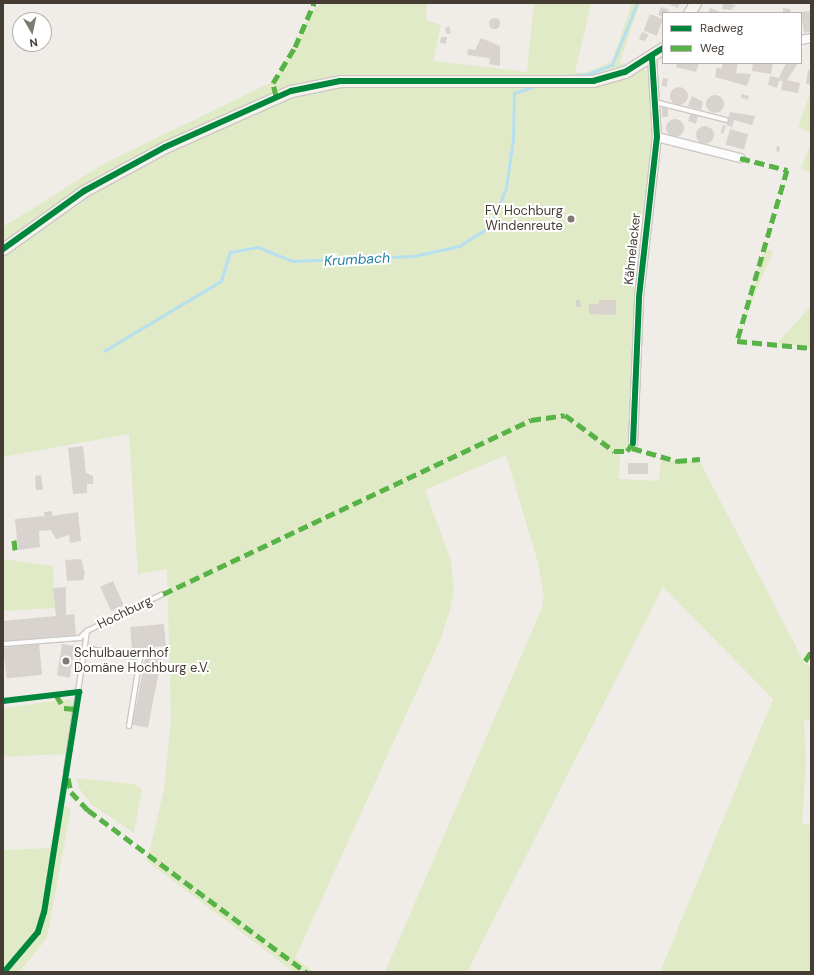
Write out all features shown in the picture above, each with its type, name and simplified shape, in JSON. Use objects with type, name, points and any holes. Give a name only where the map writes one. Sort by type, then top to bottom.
[{"type":"street","points":[[690,12],[695,3]]},
{"type":"street","points":[[3,249],[47,215],[98,184],[165,147],[291,91],[340,81],[574,83],[610,77],[652,58],[662,49]]},
{"type":"street","name":"Kähnelacker","points":[[633,443],[639,297],[657,137],[656,102],[652,58]]},
{"type":"street","points":[[657,137],[740,158]]},
{"type":"lane","points":[[656,102],[726,120]]},
{"type":"lane","name":"Hochburg","points":[[3,644],[80,638],[87,631],[163,594]]},
{"type":"lane","name":"Hochburg","points":[[66,772],[87,631]]},
{"type":"lane","points":[[85,648],[140,658],[129,726]]},
{"type":"green space","points":[[321,3],[427,3],[426,20],[441,25],[433,61],[527,72],[534,3],[591,3],[575,73],[588,72],[612,61],[632,3],[640,3],[620,62],[651,72],[655,134],[641,297],[635,444],[631,451],[620,454],[619,479],[659,481],[661,457],[677,462],[699,460],[805,664],[811,667],[811,722],[804,719],[806,762],[802,823],[811,825],[811,972],[660,972],[773,699],[663,587],[467,972],[385,972],[542,608],[544,597],[538,563],[506,455],[425,490],[451,561],[454,592],[450,610],[441,638],[295,958],[314,972],[294,972],[147,861],[164,790],[171,721],[167,569],[138,574],[129,434],[3,457],[3,227],[105,163],[274,81],[312,12]]},
{"type":"green space","points":[[811,91],[811,133],[798,127]]},
{"type":"green space","points":[[811,143],[811,173],[801,168]]},
{"type":"green space","points":[[764,249],[773,251],[737,338]]},
{"type":"green space","points":[[811,306],[811,347],[777,343]]},
{"type":"green space","points":[[3,559],[53,566],[55,608],[3,611]]},
{"type":"green space","points":[[70,699],[74,705],[66,754],[3,757],[3,708]]},
{"type":"green space","points":[[77,778],[133,784],[142,789],[134,833],[92,805],[79,788]]},
{"type":"green space","points":[[58,804],[71,808],[47,938],[19,972],[3,972],[3,850],[50,848]]},
{"type":"building","points":[[666,3],[680,3],[678,8]]},
{"type":"building","points":[[723,3],[736,5],[731,10],[722,9]]},
{"type":"building","points":[[661,7],[669,10],[667,12],[662,12],[662,17],[658,15]]},
{"type":"building","points":[[710,8],[720,12],[708,12]]},
{"type":"building","points":[[783,8],[790,9],[791,12],[783,12]]},
{"type":"building","points":[[811,11],[811,31],[804,33],[801,12]]},
{"type":"building","points":[[650,14],[662,19],[657,36],[644,31]]},
{"type":"building","points":[[492,18],[496,18],[498,19],[498,27],[492,28],[489,25],[489,21]]},
{"type":"building","points":[[449,26],[451,33],[447,34],[445,28]]},
{"type":"building","points":[[642,32],[649,35],[644,41],[639,39]]},
{"type":"building","points":[[441,37],[447,37],[446,44],[440,43]]},
{"type":"building","points":[[481,38],[500,46],[500,66],[489,64],[490,58],[467,55],[468,49],[475,50]]},
{"type":"building","points":[[677,64],[699,64],[696,72],[676,67]]},
{"type":"building","points":[[723,64],[738,64],[736,73],[751,74],[747,86],[715,77],[717,67],[721,69]]},
{"type":"building","points":[[753,64],[773,64],[771,74],[752,71]]},
{"type":"building","points":[[786,64],[797,64],[787,80],[800,83],[798,93],[781,90],[783,81],[779,81],[777,88],[768,85],[770,76],[779,78]]},
{"type":"building","points":[[808,70],[811,70],[811,85],[806,84]]},
{"type":"building","points":[[663,78],[668,79],[666,87],[661,86]]},
{"type":"building","points":[[679,87],[685,90],[688,96],[685,102],[679,105],[673,102],[670,96],[673,90]]},
{"type":"building","points":[[742,94],[749,96],[748,100],[741,98]]},
{"type":"building","points":[[715,95],[719,96],[723,100],[723,108],[719,112],[715,113],[711,112],[707,108],[706,104],[707,100],[711,96]]},
{"type":"building","points":[[692,96],[703,102],[701,110],[688,106]]},
{"type":"building","points":[[662,107],[668,107],[668,117],[662,117]]},
{"type":"building","points":[[730,112],[755,116],[752,125],[734,120],[732,127],[726,125]]},
{"type":"building","points":[[690,114],[698,116],[696,124],[688,121]]},
{"type":"building","points":[[675,119],[681,122],[684,128],[681,134],[675,137],[669,134],[666,128],[669,122]]},
{"type":"building","points":[[723,125],[726,126],[723,134],[721,133]]},
{"type":"building","points":[[705,126],[711,129],[714,135],[711,141],[705,144],[699,141],[696,135],[699,129]]},
{"type":"building","points":[[730,129],[748,134],[744,150],[726,144]]},
{"type":"building","points":[[777,146],[780,147],[779,152],[776,151]]},
{"type":"building","points":[[576,300],[580,300],[581,307],[576,307]]},
{"type":"building","points":[[599,300],[616,300],[616,315],[589,314],[589,304],[599,304]]},
{"type":"building","points":[[83,446],[86,473],[93,476],[93,484],[87,484],[87,493],[73,494],[68,448]]},
{"type":"building","points":[[628,463],[648,463],[648,474],[628,474]]},
{"type":"building","points":[[41,475],[43,490],[36,490],[35,476]]},
{"type":"building","points":[[52,511],[52,516],[78,512],[81,541],[70,543],[69,535],[56,539],[51,530],[39,531],[40,547],[18,550],[15,519],[45,516],[44,512]]},
{"type":"building","points":[[81,559],[85,573],[83,580],[67,581],[65,560]]},
{"type":"building","points":[[113,581],[124,606],[111,611],[100,587]]},
{"type":"building","points":[[66,587],[66,615],[74,614],[76,635],[3,641],[3,621],[56,616],[53,588]]},
{"type":"building","points":[[164,624],[166,646],[132,649],[130,627]]},
{"type":"building","points":[[39,644],[42,675],[6,679],[3,648]]},
{"type":"building","name":"Schulbauernhof Domäne Hochburg e.V.","points":[[62,644],[75,646],[70,678],[57,676]]},
{"type":"building","points":[[146,654],[162,657],[148,728],[132,725]]},
{"type":"waterway","name":"Krumbach","points":[[567,76],[588,74],[612,65],[637,3]]},
{"type":"waterway","name":"Krumbach","points":[[104,351],[221,281],[230,252],[258,247],[293,261],[414,256],[459,246],[490,227],[506,188],[513,139],[514,93],[532,87]]},
{"type":"marked path","points":[[276,96],[273,83],[295,47],[314,3]]},
{"type":"marked path","points":[[740,158],[787,170],[737,341],[811,348]]},
{"type":"marked path","points":[[163,594],[531,420],[565,415],[614,451],[627,451],[633,443]]},
{"type":"marked path","points":[[632,448],[677,461],[700,459]]},
{"type":"marked path","points":[[14,540],[15,550]]},
{"type":"marked path","points":[[805,661],[811,652]]},
{"type":"marked path","points":[[56,695],[64,708],[76,709]]},
{"type":"marked path","points":[[68,778],[71,792],[88,810],[306,972]]},
{"type":"cycle path","points":[[3,249],[84,191],[165,147],[291,91],[340,81],[593,81],[625,72],[662,49]]},
{"type":"cycle path","points":[[633,443],[639,297],[657,137],[652,58]]},
{"type":"cycle path","points":[[3,701],[79,692],[44,912],[38,932],[4,972]]},
{"type":"place","name":"FV Hochburg Windenreute","points":[[571,219]]},
{"type":"place","name":"Schulbauernhof Domäne Hochburg e.V.","points":[[66,661]]}]
